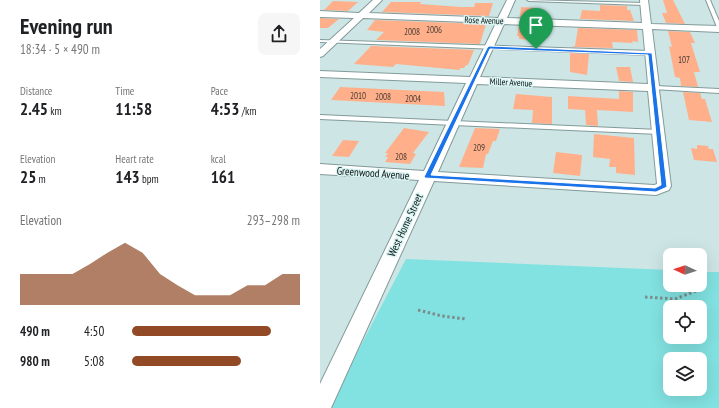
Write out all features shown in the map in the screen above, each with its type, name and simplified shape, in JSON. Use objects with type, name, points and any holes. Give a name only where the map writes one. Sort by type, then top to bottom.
[{"type":"street","points":[[320,54],[378,0]]},
{"type":"street","name":"West Home Street","points":[[320,408],[452,123],[511,0]]},
{"type":"street","points":[[644,2],[659,132]]},
{"type":"street","name":"Rose Avenue","points":[[320,14],[719,28]]},
{"type":"street","name":"Miller Avenue","points":[[320,74],[655,88]]},
{"type":"street","name":"Greenwood Avenue","points":[[320,169],[428,177],[656,190],[664,186],[659,132]]},
{"type":"lane","points":[[529,0],[644,2]]},
{"type":"lane","points":[[710,3],[719,28]]},
{"type":"lane","points":[[320,41],[650,53]]},
{"type":"lane","points":[[655,88],[719,91]]},
{"type":"lane","points":[[320,117],[659,132]]},
{"type":"path","points":[[645,297],[675,299],[693,292]]},
{"type":"path","points":[[418,310],[442,316],[466,319]]},
{"type":"shaded area","points":[[406,259],[663,270],[663,292],[707,292],[707,272],[719,272],[719,408],[328,408]]},
{"type":"building","points":[[663,0],[673,0],[685,24],[666,23],[662,13],[667,13]]},
{"type":"building","points":[[333,1],[358,2],[348,11],[324,10]]},
{"type":"building","points":[[391,2],[421,2],[420,4],[461,7],[474,7],[475,3],[493,3],[489,16],[382,12]]},
{"type":"building","points":[[600,5],[627,6],[627,10],[630,10],[634,21],[580,19],[582,10],[600,11]]},
{"type":"building","points":[[521,7],[536,8],[535,18],[520,17]]},
{"type":"building","points":[[320,18],[339,19],[328,28],[320,28]]},
{"type":"building","points":[[375,20],[486,24],[480,44],[376,40],[384,32],[367,30]]},
{"type":"building","points":[[519,26],[534,27],[532,40],[519,39],[519,36],[517,36]]},
{"type":"building","points":[[578,28],[637,30],[638,42],[612,42],[613,48],[571,47],[575,46]]},
{"type":"building","points":[[668,31],[690,32],[695,43],[691,43],[700,72],[694,72],[698,87],[681,86],[680,78],[675,77],[669,46],[672,47]]},
{"type":"building","points":[[371,46],[478,50],[474,50],[468,65],[464,68],[460,68],[460,70],[396,64],[393,67],[354,64]]},
{"type":"building","points":[[570,53],[589,54],[587,75],[570,72]]},
{"type":"building","points":[[616,67],[630,67],[633,82],[619,81]]},
{"type":"building","points":[[340,87],[444,92],[445,106],[331,100]]},
{"type":"building","points":[[619,91],[633,92],[633,112],[597,110],[598,126],[586,125],[585,110],[568,109],[568,96],[619,99]]},
{"type":"building","points":[[683,92],[700,93],[702,99],[705,99],[712,122],[689,120]]},
{"type":"building","points":[[516,94],[552,97],[552,124],[532,123],[533,110],[513,109]]},
{"type":"building","points":[[404,128],[429,132],[413,153],[416,154],[410,164],[385,162],[388,157],[385,157],[388,153],[385,153]]},
{"type":"building","points":[[475,128],[500,129],[496,141],[493,141],[488,154],[486,154],[483,168],[459,167]]},
{"type":"building","points":[[594,134],[634,138],[635,175],[616,173],[616,167],[609,167],[610,159],[593,157]]},
{"type":"building","points":[[343,140],[359,141],[349,157],[332,156]]},
{"type":"building","points":[[697,145],[708,146],[709,149],[713,149],[717,162],[694,160],[691,148],[697,149]]},
{"type":"building","points":[[556,152],[582,155],[580,176],[553,173]]},
{"type":"route","points":[[489,48],[536,49],[650,53],[655,88],[664,186],[656,190],[428,177],[452,123],[489,48]]}]
